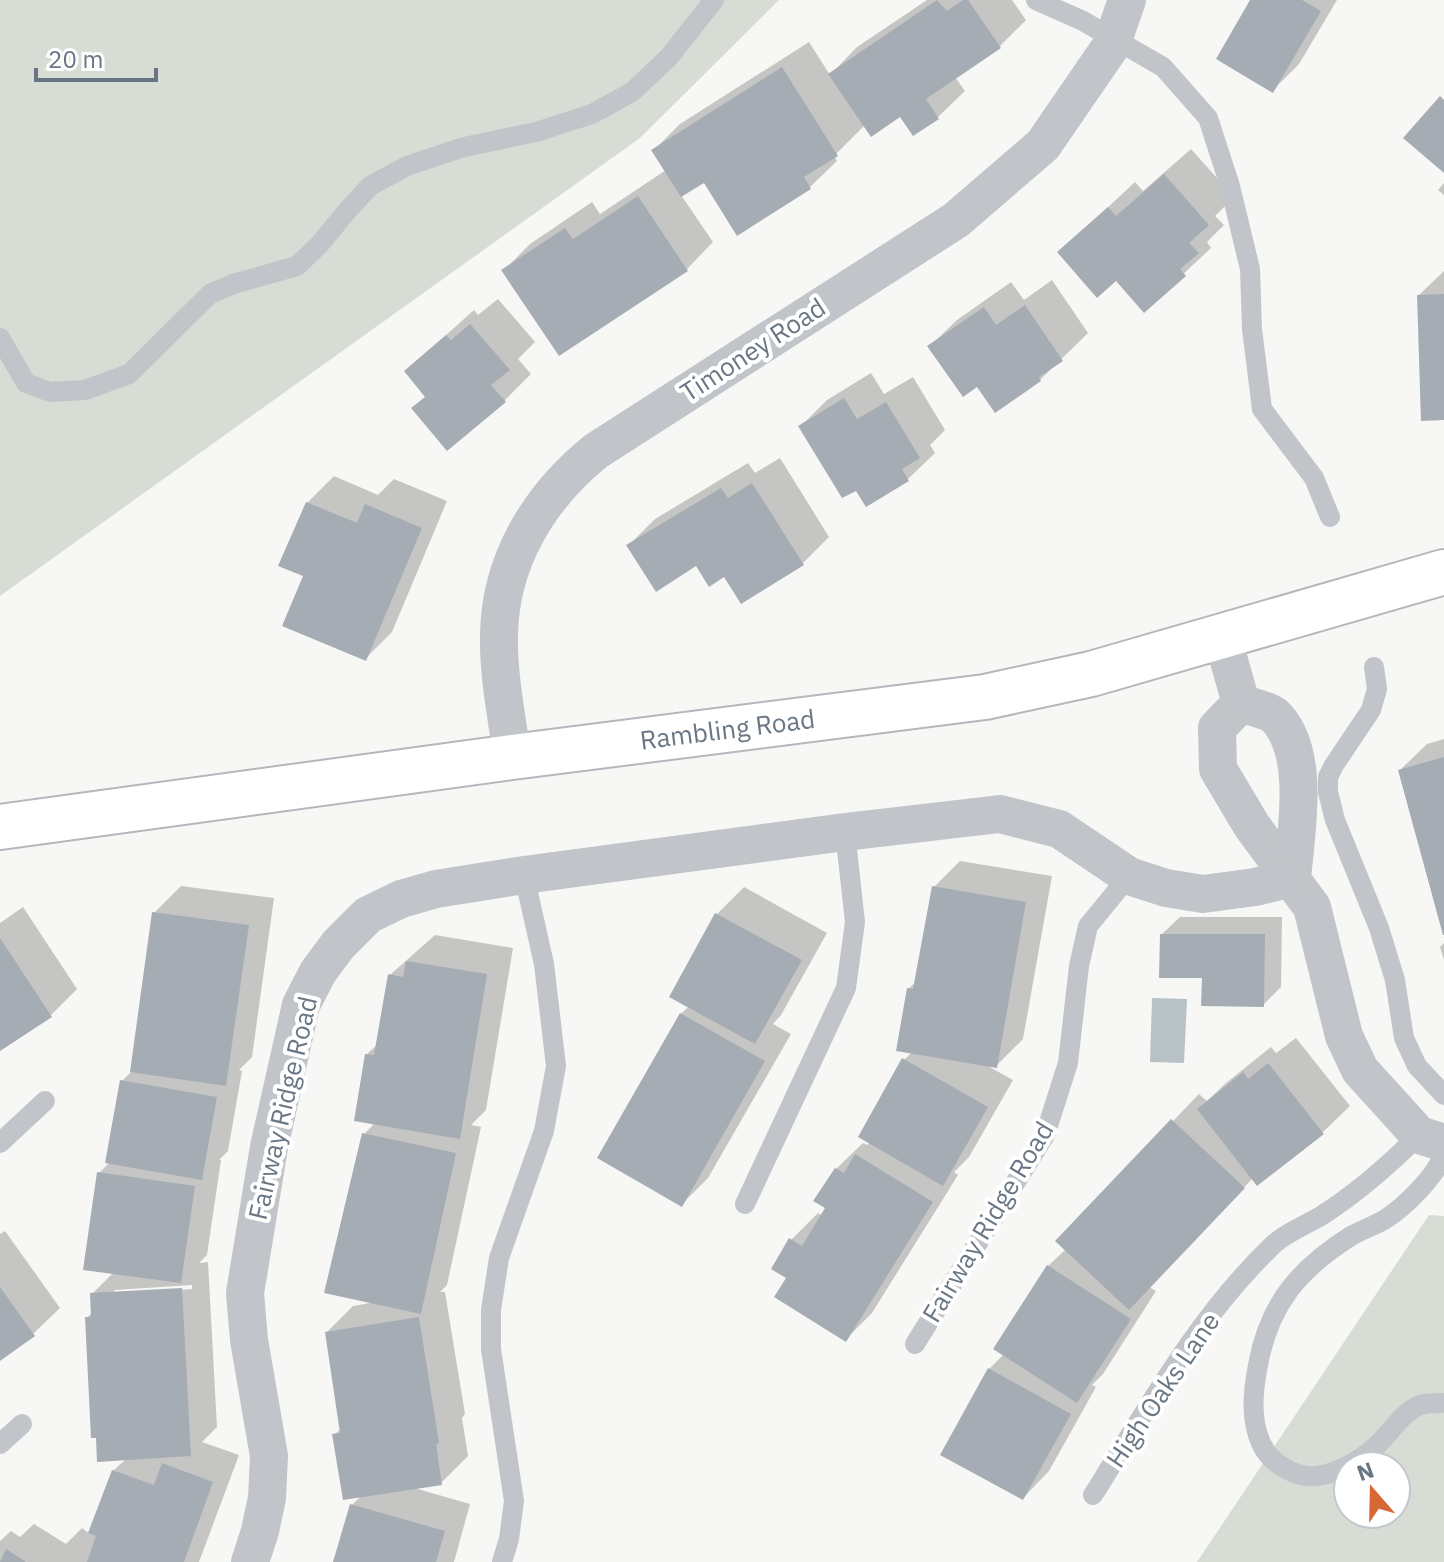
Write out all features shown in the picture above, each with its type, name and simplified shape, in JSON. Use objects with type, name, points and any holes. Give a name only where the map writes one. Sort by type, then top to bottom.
[{"type":"street","name":"Timoney Road","points":[[512,757],[500,660],[501,611],[506,581],[517,552],[547,498],[571,471],[596,451],[956,220],[1043,145],[1113,39],[1127,0]]},
{"type":"street","name":"Rambling Road","points":[[0,827],[512,757],[985,697],[1091,674],[1444,572]]},
{"type":"street","points":[[1222,636],[1241,703]]},
{"type":"street","points":[[1241,703],[1275,715],[1293,745],[1298,788],[1292,878]]},
{"type":"street","points":[[1241,703],[1217,728],[1218,769],[1252,826],[1312,907],[1344,1036],[1360,1070],[1436,1143]]},
{"type":"street","points":[[1239,803],[1298,788]]},
{"type":"street","name":"Fairway Ridge Road","points":[[250,1562],[267,1498],[269,1456],[249,1340],[245,1293],[269,1147],[301,1005],[318,972],[338,945],[368,915],[401,899],[436,889],[845,832],[1000,814],[1059,829],[1129,876],[1166,888],[1203,894],[1292,878]]},
{"type":"lane","points":[[0,338],[26,383],[50,392],[85,390],[129,374],[210,294],[233,284],[297,266],[370,186],[407,166],[464,147],[536,132],[592,114],[632,92],[669,57],[714,0]]},
{"type":"lane","points":[[1036,0],[1163,67],[1208,118],[1230,186],[1250,269],[1252,329],[1262,409],[1314,478],[1330,517]]},
{"type":"lane","points":[[1374,667],[1377,689],[1371,710],[1334,765],[1328,777],[1328,792],[1335,820],[1387,954],[1395,980],[1404,1038],[1417,1066],[1444,1095]]},
{"type":"lane","points":[[745,1204],[846,988],[855,922],[845,832]]},
{"type":"lane","points":[[502,1562],[509,1539],[514,1501],[491,1349],[491,1310],[499,1258],[544,1131],[556,1066],[544,964],[524,875]]},
{"type":"lane","name":"Fairway Ridge Road","points":[[915,1344],[1045,1135],[1068,1063],[1079,966],[1088,926],[1129,876]]},
{"type":"lane","points":[[0,1143],[45,1101]]},
{"type":"lane","points":[[1436,1143],[1440,1166],[1406,1201],[1386,1219],[1353,1235],[1329,1252],[1301,1275],[1285,1295],[1268,1321],[1253,1398],[1255,1426],[1268,1454],[1294,1473],[1314,1476],[1344,1469],[1375,1447],[1400,1420],[1420,1405],[1444,1403]]},
{"type":"lane","name":"High Oaks Lane","points":[[1093,1495],[1194,1336],[1276,1242],[1321,1215],[1384,1170],[1436,1143]]},
{"type":"lane","points":[[0,1444],[22,1424]]},
{"type":"shaded area","points":[[0,0],[779,0],[640,138],[0,596]]},
{"type":"shaded area","points":[[1152,998],[1187,999],[1184,1063],[1150,1062]]},
{"type":"shaded area","points":[[1429,1215],[1444,1216],[1444,1562],[1197,1562]]},
{"type":"building","points":[[937,0],[947,11],[968,0],[1001,48],[926,99],[939,119],[913,136],[900,117],[871,137],[828,74]]},
{"type":"building","points":[[1250,0],[1302,0],[1321,11],[1273,93],[1216,59]]},
{"type":"building","points":[[782,67],[838,156],[804,177],[811,189],[737,236],[704,183],[681,197],[651,150]]},
{"type":"building","points":[[1440,96],[1444,100],[1444,173],[1403,138]]},
{"type":"building","points":[[1164,174],[1209,225],[1189,243],[1199,253],[1180,269],[1186,276],[1144,313],[1116,281],[1097,298],[1057,252],[1108,207],[1116,216]]},
{"type":"building","points":[[638,196],[688,271],[559,356],[501,270],[565,228],[573,239]]},
{"type":"building","points":[[1444,294],[1444,420],[1421,421],[1417,295]]},
{"type":"building","points":[[1025,305],[1063,361],[1039,377],[1041,381],[995,413],[977,387],[963,397],[927,346],[984,307],[996,325]]},
{"type":"building","points":[[470,324],[510,370],[491,385],[506,402],[447,451],[411,408],[425,397],[404,371],[446,335],[451,340]]},
{"type":"building","points":[[844,398],[857,419],[886,402],[920,458],[902,469],[909,481],[866,507],[856,491],[842,498],[798,426]]},
{"type":"building","points":[[752,483],[804,565],[741,604],[724,577],[709,587],[696,566],[656,592],[626,545],[721,488],[728,498]]},
{"type":"building","points":[[306,502],[357,523],[365,504],[422,528],[366,661],[282,626],[303,576],[278,566]]},
{"type":"building","points":[[1444,757],[1444,935],[1443,935],[1398,770]]},
{"type":"building","points":[[932,886],[1026,902],[997,1068],[896,1051],[907,988],[913,989]]},
{"type":"building","points":[[152,912],[249,925],[226,1086],[130,1072]]},
{"type":"building","points":[[715,913],[802,960],[755,1044],[669,997]]},
{"type":"building","points":[[1160,934],[1265,934],[1264,1007],[1201,1006],[1202,978],[1159,978]]},
{"type":"building","points":[[0,938],[52,1017],[0,1051]]},
{"type":"building","points":[[406,961],[487,974],[460,1139],[354,1121],[365,1054],[374,1055],[388,974],[403,977]]},
{"type":"building","points":[[680,1013],[765,1061],[682,1207],[597,1158]]},
{"type":"building","points":[[902,1058],[988,1107],[943,1186],[858,1137]]},
{"type":"building","points":[[1268,1063],[1324,1134],[1257,1186],[1197,1109],[1243,1072],[1248,1079]]},
{"type":"building","points":[[120,1080],[217,1097],[202,1180],[105,1163]]},
{"type":"building","points":[[1171,1119],[1245,1188],[1129,1310],[1055,1241]]},
{"type":"building","points":[[362,1133],[456,1153],[421,1314],[324,1293]]},
{"type":"building","points":[[855,1154],[933,1202],[846,1342],[774,1297],[786,1278],[771,1269],[789,1238],[802,1246],[825,1208],[813,1201],[835,1168],[844,1173]]},
{"type":"building","points":[[97,1172],[195,1186],[181,1283],[83,1270]]},
{"type":"building","points":[[1047,1265],[1131,1319],[1077,1403],[993,1349]]},
{"type":"building","points":[[0,1287],[35,1336],[0,1361]]},
{"type":"building","points":[[182,1288],[191,1456],[97,1462],[96,1438],[91,1438],[85,1317],[91,1317],[90,1293]]},
{"type":"building","points":[[419,1317],[439,1443],[436,1444],[442,1485],[343,1500],[332,1434],[340,1433],[325,1332]]},
{"type":"building","points":[[988,1368],[1071,1414],[1023,1500],[940,1455]]},
{"type":"building","points":[[162,1463],[213,1482],[184,1562],[87,1562],[96,1536],[88,1533],[112,1470],[154,1485]]},
{"type":"building","points":[[350,1504],[445,1531],[436,1562],[333,1562]]},
{"type":"building","points":[[6,1549],[26,1562],[0,1562]]}]
